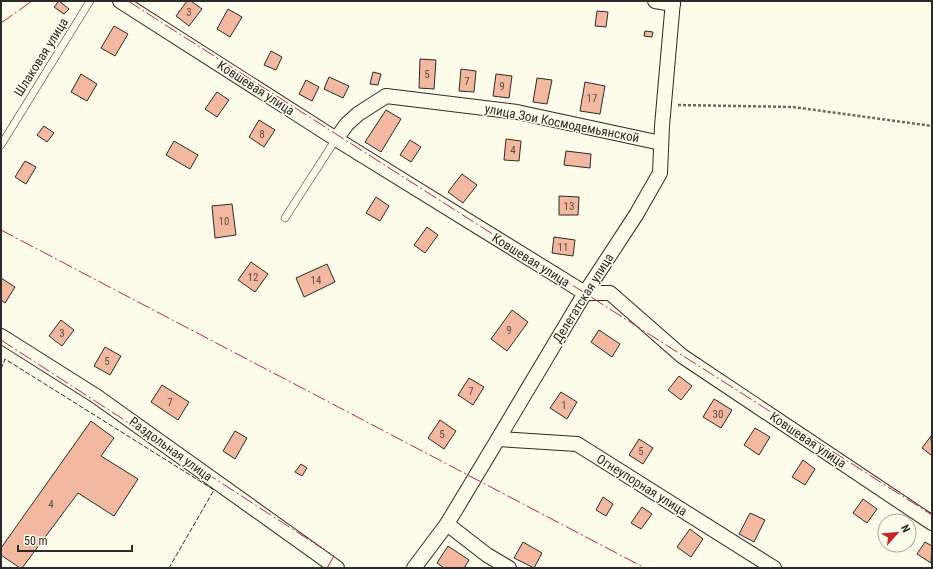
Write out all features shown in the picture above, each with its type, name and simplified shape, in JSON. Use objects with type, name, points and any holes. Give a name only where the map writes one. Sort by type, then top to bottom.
[{"type":"street","name":"Ковшевая улица","points":[[120,1],[336,139],[585,293],[610,293],[682,356],[932,523]]},
{"type":"street","points":[[655,1],[673,3]]},
{"type":"street","name":"Делегатская улица","points":[[414,568],[447,524],[585,293],[636,215],[660,173],[661,143],[673,3]]},
{"type":"street","name":"улица Зои Космодемьянской","points":[[336,139],[347,124],[358,114],[386,96],[517,112],[661,143]]},
{"type":"street","name":"Раздольная улица","points":[[1,336],[96,396],[337,568]]},
{"type":"street","name":"Огнеупорная улица","points":[[498,439],[577,444],[774,568]]},
{"type":"street","points":[[447,524],[487,555],[509,568]]},
{"type":"lane","name":"Шлаковая улица","points":[[1,145],[90,1]]},
{"type":"lane","points":[[285,218],[336,139]]},
{"type":"path","points":[[664,105],[794,107],[932,126]]},
{"type":"building","points":[[59,1],[69,9],[64,14],[54,7]]},
{"type":"building","points":[[187,1],[191,1],[202,9],[189,26],[176,16]]},
{"type":"building","points":[[228,9],[242,17],[230,37],[217,29]]},
{"type":"building","points":[[597,11],[608,12],[606,27],[595,26]]},
{"type":"building","points":[[114,26],[128,34],[115,56],[101,48]]},
{"type":"building","points":[[645,31],[653,32],[652,37],[644,36]]},
{"type":"building","points":[[271,51],[282,57],[276,70],[264,65]]},
{"type":"building","points":[[420,59],[436,60],[434,89],[419,88]]},
{"type":"building","points":[[461,69],[476,71],[474,92],[459,91]]},
{"type":"building","points":[[373,72],[381,74],[378,85],[370,84]]},
{"type":"building","points":[[81,74],[97,84],[87,101],[71,92]]},
{"type":"building","points":[[496,74],[512,76],[509,98],[493,96]]},
{"type":"building","points":[[329,77],[349,86],[343,98],[324,89]]},
{"type":"building","points":[[537,78],[552,80],[547,104],[533,102]]},
{"type":"building","points":[[306,80],[319,87],[312,101],[299,94]]},
{"type":"building","points":[[585,82],[605,86],[600,114],[580,111]]},
{"type":"building","points":[[217,92],[229,100],[217,117],[205,109]]},
{"type":"building","points":[[386,110],[401,119],[381,152],[365,142]]},
{"type":"building","points":[[259,120],[275,130],[264,147],[249,137]]},
{"type":"building","points":[[44,126],[54,133],[47,142],[37,135]]},
{"type":"building","points":[[506,139],[521,141],[519,161],[504,160]]},
{"type":"building","points":[[410,140],[421,147],[411,162],[400,155]]},
{"type":"building","points":[[174,141],[198,155],[190,169],[166,155]]},
{"type":"building","points":[[566,151],[591,154],[590,168],[564,165]]},
{"type":"building","points":[[25,161],[36,167],[26,184],[15,177]]},
{"type":"building","points":[[462,174],[477,185],[463,203],[448,192]]},
{"type":"building","points":[[559,196],[579,197],[578,215],[559,215]]},
{"type":"building","points":[[376,197],[389,206],[380,221],[366,213]]},
{"type":"building","points":[[232,204],[236,235],[215,238],[212,206]]},
{"type":"building","points":[[427,227],[438,235],[425,253],[414,245]]},
{"type":"building","points":[[554,237],[575,240],[573,256],[552,253]]},
{"type":"building","points":[[251,262],[268,274],[255,292],[238,280]]},
{"type":"building","points":[[327,264],[335,282],[304,297],[296,278]]},
{"type":"building","points":[[1,278],[15,287],[5,303],[1,300]]},
{"type":"building","points":[[512,310],[528,322],[507,351],[491,339]]},
{"type":"building","points":[[61,320],[74,330],[62,346],[49,336]]},
{"type":"building","points":[[599,330],[620,344],[612,357],[591,342]]},
{"type":"building","points":[[105,347],[121,356],[110,375],[94,366]]},
{"type":"building","points":[[679,376],[692,386],[681,400],[668,390]]},
{"type":"building","points":[[469,378],[484,387],[473,405],[458,395]]},
{"type":"building","points":[[162,385],[189,402],[178,420],[151,402]]},
{"type":"building","points":[[561,392],[577,402],[567,419],[550,408]]},
{"type":"building","points":[[714,399],[732,410],[721,428],[703,417]]},
{"type":"building","points":[[440,420],[456,431],[444,449],[428,438]]},
{"type":"building","points":[[91,421],[114,438],[101,456],[138,479],[114,516],[78,493],[22,568],[20,568],[1,555],[1,548]]},
{"type":"building","points":[[755,428],[770,437],[759,455],[744,445]]},
{"type":"building","points":[[235,431],[247,438],[235,459],[223,451]]},
{"type":"building","points":[[931,436],[932,453],[931,455],[922,448]]},
{"type":"building","points":[[639,439],[653,448],[643,464],[629,455]]},
{"type":"building","points":[[803,460],[815,469],[805,485],[792,477]]},
{"type":"building","points":[[301,464],[307,468],[302,476],[295,472]]},
{"type":"building","points":[[603,497],[613,504],[606,516],[596,510]]},
{"type":"building","points":[[863,499],[877,509],[867,523],[853,513]]},
{"type":"building","points":[[642,507],[652,514],[641,529],[631,523]]},
{"type":"building","points":[[750,513],[765,520],[754,542],[739,534]]},
{"type":"building","points":[[690,529],[703,539],[691,557],[677,547]]},
{"type":"building","points":[[523,542],[542,553],[534,568],[514,558]]},
{"type":"building","points":[[925,542],[932,546],[931,563],[917,554]]},
{"type":"building","points":[[448,546],[469,560],[464,568],[444,568],[437,563]]},
{"type":"fence","points":[[1,369],[5,359],[214,490],[169,568]]},
{"type":"power","points":[[1,23],[32,1]]},
{"type":"power","points":[[128,1],[932,515]]},
{"type":"power","points":[[1,230],[645,568]]},
{"type":"power","points":[[1,340],[334,556],[327,568]]}]
